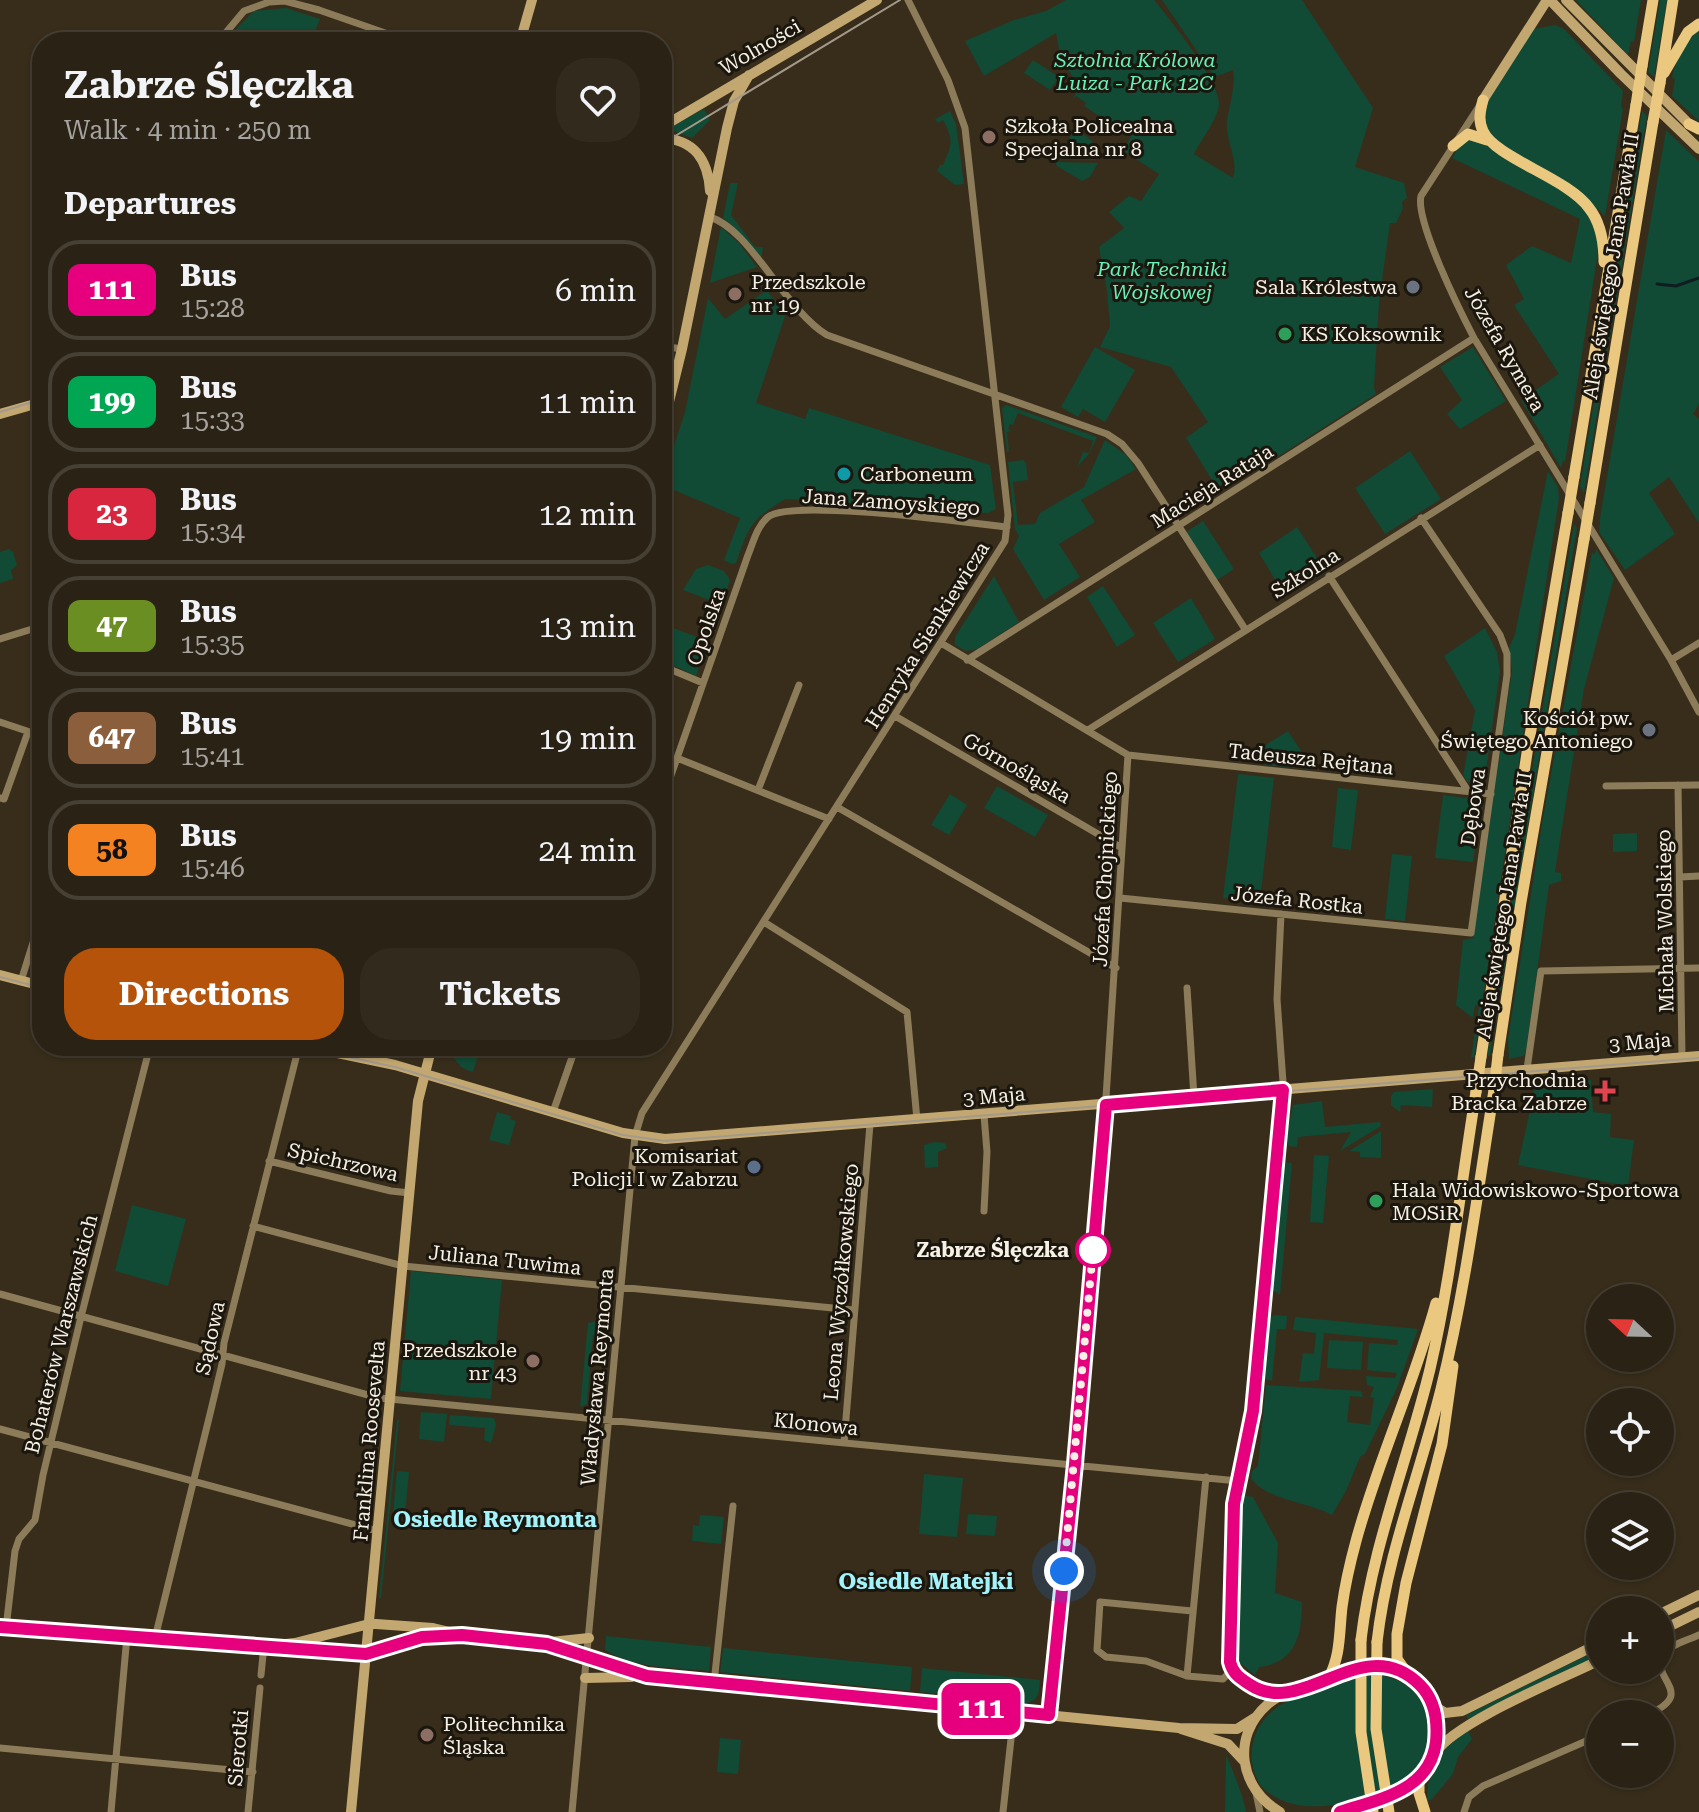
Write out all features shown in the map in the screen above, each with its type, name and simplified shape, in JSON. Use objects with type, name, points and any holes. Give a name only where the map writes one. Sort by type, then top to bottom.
[{"type":"main road","name":"Aleja świętego Jana Pawła II","points":[[1373,1812],[1361,1732],[1361,1640],[1378,1545],[1430,1369],[1525,768],[1653,0]]},
{"type":"main road","name":"Aleja świętego Jana Pawła II","points":[[1389,1812],[1376,1729],[1377,1642],[1390,1564],[1437,1403],[1465,1274],[1523,888],[1673,0]]},
{"type":"main road","points":[[1660,81],[1688,32],[1699,24]]},
{"type":"main road","points":[[1483,100],[1479,120],[1491,142]]},
{"type":"main road","points":[[1453,146],[1468,134],[1491,142],[1570,190],[1590,208],[1602,238],[1604,294]]},
{"type":"main road","points":[[1328,1679],[1337,1661],[1344,1593],[1359,1532],[1387,1441],[1421,1354],[1452,1244]]},
{"type":"main road","points":[[1409,1676],[1397,1659],[1397,1634],[1406,1583],[1442,1444],[1465,1274]]},
{"type":"main road","points":[[1419,1779],[1419,1793],[1425,1812]]},
{"type":"street","points":[[523,32],[532,0]]},
{"type":"street","name":"Wolności","points":[[672,121],[864,4],[877,0]]},
{"type":"street","name":"Henryka Sienkiewicza","points":[[635,1136],[642,1113],[1005,541],[1007,527],[963,118],[948,80],[908,0]]},
{"type":"street","name":"Józefa Rymera","points":[[1699,149],[1548,0],[1421,196],[1420,207],[1455,302],[1474,338],[1671,660],[1699,712]]},
{"type":"street","points":[[1566,0],[1694,127]]},
{"type":"street","points":[[226,32],[244,11],[269,2],[285,1],[382,32]]},
{"type":"street","points":[[672,390],[729,119],[734,101],[749,75]]},
{"type":"street","points":[[713,96],[728,100],[729,119]]},
{"type":"street","points":[[672,139],[697,150],[707,168],[711,204]]},
{"type":"street","points":[[709,217],[735,231],[787,298],[827,335],[1107,434],[1122,444],[1138,463],[1245,629]]},
{"type":"street","name":"Macieja Rataja","points":[[967,660],[1474,338]]},
{"type":"street","points":[[672,348],[682,349]]},
{"type":"street","points":[[0,414],[32,405]]},
{"type":"street","name":"Szkolna","points":[[1088,730],[1540,445]]},
{"type":"street","name":"Jana Zamoyskiego","points":[[748,555],[769,516],[786,512],[839,511],[1007,527]]},
{"type":"street","name":"Dębowa","points":[[1421,518],[1500,635],[1507,654],[1507,675],[1471,933]]},
{"type":"street","name":"Opolska","points":[[672,772],[748,555]]},
{"type":"street","points":[[1329,576],[1468,791]]},
{"type":"street","points":[[0,639],[32,629]]},
{"type":"street","name":"Józefa Chojnickiego","points":[[941,643],[1128,755],[1106,1105],[1075,1464],[1049,1715]]},
{"type":"street","points":[[1671,660],[1699,643]]},
{"type":"street","points":[[672,670],[703,683]]},
{"type":"street","points":[[758,790],[799,685]]},
{"type":"street","name":"Górnośląska","points":[[895,716],[1122,848]]},
{"type":"street","points":[[0,722],[32,733]]},
{"type":"street","points":[[0,798],[4,799],[28,732]]},
{"type":"street","name":"Tadeusza Rejtana","points":[[1128,755],[1491,794]]},
{"type":"street","points":[[677,758],[829,819]]},
{"type":"street","name":"Michała Wolskiego","points":[[1678,785],[1682,1057]]},
{"type":"street","points":[[1606,786],[1699,785]]},
{"type":"street","points":[[837,807],[1116,968]]},
{"type":"street","points":[[1680,877],[1699,876]]},
{"type":"street","name":"Józefa Rostka","points":[[1120,898],[1471,933]]},
{"type":"street","points":[[1278,1697],[1259,1691],[1232,1670],[1230,1656],[1233,1524],[1238,1481],[1253,1411],[1283,1090],[1277,999],[1281,914]]},
{"type":"street","points":[[764,922],[907,1012],[917,1120]]},
{"type":"street","points":[[21,981],[32,946]]},
{"type":"street","points":[[1527,1069],[1541,971],[1699,968]]},
{"type":"street","points":[[0,975],[32,984]]},
{"type":"street","points":[[1187,988],[1194,1097]]},
{"type":"street","name":"Bohaterów Warszawskich","points":[[3,1627],[15,1551],[19,1539],[35,1520],[50,1443],[147,1056]]},
{"type":"street","name":"Sądowa","points":[[155,1638],[253,1226],[298,1056]]},
{"type":"street","name":"3 Maja","points":[[368,1056],[635,1136],[665,1139],[1699,1056]]},
{"type":"street","name":"Franklina Roosevelta","points":[[351,1812],[410,1193],[423,1073],[429,1056]]},
{"type":"street","points":[[553,1112],[573,1056]]},
{"type":"street","points":[[984,1115],[987,1152],[984,1211]]},
{"type":"street","name":"Leona Wyczółkowskiego","points":[[844,1443],[870,1124]]},
{"type":"street","name":"Władysława Reymonta","points":[[572,1812],[635,1136]]},
{"type":"street","name":"Spichrzowa","points":[[269,1161],[410,1193]]},
{"type":"street","name":"Juliana Tuwima","points":[[253,1226],[403,1266],[853,1310]]},
{"type":"street","name":"Klonowa","points":[[0,1294],[391,1400],[1238,1481]]},
{"type":"street","points":[[0,1429],[378,1531]]},
{"type":"street","points":[[1187,1676],[1206,1477]]},
{"type":"street","points":[[714,1683],[733,1506]]},
{"type":"street","points":[[1674,1607],[1699,1595]]},
{"type":"street","points":[[1192,1611],[1100,1602],[1097,1643],[1101,1655],[1146,1661],[1187,1676],[1223,1679],[1232,1670]]},
{"type":"street","points":[[1674,1624],[1699,1612]]},
{"type":"street","points":[[266,1646],[295,1643],[369,1624],[433,1628],[462,1635],[541,1643],[589,1638]]},
{"type":"street","points":[[3,1627],[366,1654],[422,1637],[462,1635]]},
{"type":"street","points":[[1671,1700],[1673,1695],[1663,1670],[1663,1656],[1667,1650],[1699,1635]]},
{"type":"street","points":[[111,1812],[127,1636]]},
{"type":"street","points":[[541,1643],[647,1676]]},
{"type":"street","points":[[261,1675],[266,1646]]},
{"type":"street","points":[[1432,1703],[1445,1713],[1456,1713],[1586,1650]]},
{"type":"street","points":[[585,1678],[647,1676],[1179,1728],[1237,1729],[1278,1697],[1369,1666],[1389,1667],[1409,1676],[1432,1703],[1437,1723],[1433,1757]]},
{"type":"street","points":[[1340,1812],[1397,1793],[1419,1779],[1446,1739],[1456,1731],[1586,1667]]},
{"type":"street","name":"Sierotki","points":[[248,1812],[260,1688]]},
{"type":"street","points":[[1003,1812],[1014,1712]]},
{"type":"street","points":[[1245,1762],[1247,1738],[1256,1717]]},
{"type":"street","points":[[1179,1728],[1228,1744],[1238,1751],[1245,1762],[1260,1812]]},
{"type":"street","points":[[1464,1812],[1469,1797],[1483,1786],[1586,1741]]},
{"type":"street","points":[[0,1748],[253,1772]]},
{"type":"street","points":[[1252,1787],[1280,1812]]},
{"type":"green space","points":[[1066,0],[1154,0],[1193,51],[1217,95],[1219,105],[1215,117],[1194,154],[1233,178],[1234,164],[1227,121],[1233,70],[1217,76],[1212,73],[1162,0],[1302,0],[1373,108],[1355,167],[1404,183],[1407,198],[1402,202],[1403,208],[1396,223],[1390,223],[1379,302],[1376,394],[1255,471],[1247,470],[1217,488],[1186,438],[1208,422],[1171,367],[1100,347],[1110,326],[1099,247],[1124,228],[1109,212],[1129,196],[1141,201],[1159,174],[1122,150],[1131,137],[1084,106],[1086,103],[1076,96],[1073,99],[1079,86],[1061,60],[1056,33],[984,76],[965,41],[1014,20],[1046,11]]},
{"type":"green space","points":[[1576,0],[1641,0],[1634,42],[1631,41],[1628,55]]},
{"type":"green space","points":[[1660,0],[1667,0],[1654,77],[1648,72]]},
{"type":"green space","points":[[286,8],[320,19],[315,32],[233,32],[254,11]]},
{"type":"green space","points":[[1555,25],[1564,29],[1623,91],[1623,109],[1605,216],[1495,142],[1484,128],[1486,104],[1534,29]]},
{"type":"green space","points":[[1699,28],[1699,121],[1672,96],[1675,79],[1672,77],[1682,51]]},
{"type":"green space","points":[[1033,60],[1059,77],[1050,90],[1024,73]]},
{"type":"green space","points":[[704,109],[710,120],[692,138],[672,130],[672,126]]},
{"type":"green space","points":[[950,111],[956,124],[964,184],[955,185],[937,171],[943,165],[950,142],[943,120],[938,123],[935,119]]},
{"type":"green space","points":[[1642,111],[1647,116],[1584,493],[1580,486]]},
{"type":"green space","points":[[1076,128],[1092,141],[1096,160],[1056,159]]},
{"type":"green space","points":[[1666,130],[1699,162],[1699,404],[1693,414],[1699,419],[1699,523],[1669,477],[1649,493],[1675,534],[1625,570],[1599,532],[1600,518]]},
{"type":"green space","points":[[1477,139],[1568,193],[1589,212],[1599,246],[1565,462],[1563,460],[1561,468],[1521,400],[1559,374],[1514,305],[1524,299],[1506,265],[1532,246],[1571,263],[1580,219],[1452,158],[1463,140]]},
{"type":"green space","points":[[1055,162],[1098,163],[1090,177],[1082,181]]},
{"type":"green space","points":[[730,183],[738,183],[731,215],[755,247],[763,247],[762,256],[759,257],[723,218]]},
{"type":"green space","points":[[721,227],[739,243],[757,267],[710,283]]},
{"type":"green space","points":[[767,290],[785,316],[756,403],[805,419],[809,408],[990,465],[996,509],[988,513],[785,499],[753,525],[736,563],[724,560],[740,518],[672,489],[672,452],[685,412],[708,298],[725,319]]},
{"type":"green space","points":[[1095,347],[1135,370],[1105,422],[1083,409],[1078,417],[1061,407]]},
{"type":"green space","points":[[1473,347],[1506,401],[1460,429],[1447,414],[1462,400],[1440,367]]},
{"type":"green space","points":[[1006,405],[1097,437],[1089,454],[1077,467],[1083,452],[1089,453],[1093,441],[1018,413],[1008,429],[1011,431],[1007,432],[1007,452],[1002,408]]},
{"type":"green space","points":[[1105,440],[1126,455],[1136,469],[1081,500],[1095,522],[1059,544],[1080,577],[1044,600],[1013,549],[1019,536],[1015,529],[1008,462],[1023,460],[1026,463],[1028,480],[1013,482],[1018,525],[1035,524],[1040,513],[1084,487]]},
{"type":"green space","points":[[1410,451],[1441,499],[1385,534],[1355,488]]},
{"type":"green space","points":[[1548,471],[1558,487],[1559,498],[1474,1057],[1471,1058],[1479,1006],[1475,1005],[1473,1018],[1456,1005],[1463,940],[1473,938],[1512,671],[1509,648],[1515,634]]},
{"type":"green space","points":[[1203,521],[1234,569],[1217,580],[1186,532]]},
{"type":"green space","points":[[1574,524],[1577,528],[1490,1056],[1487,1056],[1525,811]]},
{"type":"green space","points":[[1297,527],[1326,572],[1285,596],[1259,553]]},
{"type":"green space","points":[[9,549],[17,565],[11,570],[13,579],[0,583],[0,552]]},
{"type":"green space","points":[[1596,549],[1614,578],[1584,689],[1555,872],[1561,873],[1561,881],[1549,885],[1526,1052],[1523,1056],[1509,1059],[1508,1039],[1543,818],[1592,552],[1594,555]]},
{"type":"green space","points":[[708,565],[724,571],[730,580],[722,605],[683,590],[696,569]]},
{"type":"green space","points":[[994,576],[1019,622],[977,649],[966,651],[955,645],[955,637]]},
{"type":"green space","points":[[1103,586],[1135,635],[1117,647],[1087,597]]},
{"type":"green space","points":[[1191,598],[1215,639],[1178,662],[1153,623]]},
{"type":"green space","points":[[672,628],[708,641],[696,676],[672,665]]},
{"type":"green space","points":[[1485,628],[1497,652],[1500,671],[1485,778],[1468,782],[1463,776],[1475,710],[1444,656]]},
{"type":"green space","points":[[1288,731],[1311,769],[1265,765],[1256,751]]},
{"type":"green space","points":[[1238,774],[1274,778],[1260,901],[1223,898]]},
{"type":"green space","points":[[997,786],[1048,815],[1035,837],[984,808]]},
{"type":"green space","points":[[1338,788],[1358,790],[1351,850],[1332,847]]},
{"type":"green space","points":[[950,794],[967,805],[949,835],[931,825]]},
{"type":"green space","points":[[1443,795],[1473,799],[1481,805],[1473,862],[1435,858]]},
{"type":"green space","points":[[1637,833],[1637,851],[1613,852],[1613,834]]},
{"type":"green space","points":[[1392,854],[1412,856],[1405,921],[1385,919]]},
{"type":"green space","points":[[454,1056],[478,1056],[473,1072],[458,1063]]},
{"type":"green space","points":[[1591,1080],[1593,1112],[1611,1114],[1610,1137],[1634,1140],[1628,1186],[1518,1165],[1535,1087]]},
{"type":"green space","points":[[1433,1089],[1432,1107],[1401,1105],[1400,1112],[1391,1105],[1394,1092]]},
{"type":"green space","points":[[1322,1101],[1325,1127],[1380,1122],[1381,1126],[1340,1151],[1351,1132],[1298,1137],[1297,1147],[1289,1146],[1286,1141],[1293,1105]]},
{"type":"green space","points":[[497,1112],[516,1121],[509,1145],[489,1140]]},
{"type":"green space","points":[[1381,1131],[1381,1158],[1360,1157],[1360,1152],[1349,1151]]},
{"type":"green space","points":[[945,1143],[947,1148],[938,1152],[938,1167],[925,1168],[924,1145]]},
{"type":"green space","points":[[1314,1155],[1329,1156],[1323,1223],[1310,1222]]},
{"type":"green space","points":[[1283,1162],[1292,1163],[1280,1295],[1271,1289]]},
{"type":"green space","points":[[132,1205],[186,1219],[168,1286],[115,1271]]},
{"type":"green space","points":[[411,1271],[502,1280],[491,1399],[400,1391]]},
{"type":"green space","points":[[1287,1316],[1286,1329],[1277,1329],[1272,1381],[1262,1378],[1268,1318]]},
{"type":"green space","points":[[1295,1317],[1418,1329],[1397,1388],[1332,1515],[1266,1491],[1251,1478],[1252,1471],[1258,1466],[1266,1385],[1361,1391],[1363,1397],[1350,1396],[1347,1422],[1370,1425],[1374,1398],[1370,1397],[1374,1387],[1367,1385],[1366,1376],[1395,1378],[1397,1373],[1367,1370],[1369,1343],[1397,1345],[1398,1340],[1324,1333],[1319,1380],[1299,1382],[1303,1353],[1314,1354],[1316,1333],[1293,1330]]},
{"type":"green space","points":[[606,1321],[605,1336],[593,1335],[587,1404],[580,1407],[588,1323]]},
{"type":"green space","points":[[1329,1340],[1363,1342],[1361,1370],[1327,1368]]},
{"type":"green space","points":[[421,1412],[447,1414],[444,1442],[419,1439]]},
{"type":"green space","points":[[450,1415],[494,1418],[496,1425],[491,1443],[484,1440],[485,1428],[449,1425]]},
{"type":"green space","points":[[397,1420],[399,1420],[379,1598]]},
{"type":"green space","points":[[397,1471],[409,1472],[405,1515],[393,1513]]},
{"type":"green space","points":[[924,1474],[963,1478],[957,1537],[919,1534]]},
{"type":"green space","points":[[1242,1495],[1253,1497],[1278,1543],[1275,1593],[1302,1602],[1298,1636],[1289,1653],[1281,1660],[1259,1667],[1255,1675],[1239,1662],[1234,1652]]},
{"type":"green space","points":[[968,1514],[997,1516],[995,1536],[966,1534]]},
{"type":"green space","points":[[700,1515],[724,1517],[721,1544],[692,1541],[693,1525],[699,1526]]},
{"type":"green space","points":[[606,1636],[711,1647],[709,1671],[629,1661],[605,1650]]},
{"type":"green space","points":[[723,1648],[912,1667],[910,1691],[720,1672]]},
{"type":"green space","points":[[1586,1656],[1586,1662],[1468,1719],[1466,1715]]},
{"type":"green space","points":[[922,1668],[1040,1680],[1039,1692],[1029,1703],[1018,1703],[963,1690],[940,1694],[920,1692]]},
{"type":"green space","points":[[1377,1675],[1397,1680],[1408,1687],[1418,1696],[1427,1712],[1429,1745],[1426,1756],[1413,1775],[1389,1789],[1322,1806],[1283,1801],[1261,1786],[1252,1764],[1253,1742],[1270,1713],[1296,1698],[1350,1680]]},
{"type":"green space","points":[[1468,1730],[1472,1739],[1458,1757],[1453,1774],[1427,1801],[1428,1784],[1446,1748]]},
{"type":"green space","points":[[720,1738],[741,1740],[738,1774],[717,1772]]},
{"type":"green space","points":[[1226,1756],[1238,1783],[1246,1812],[1225,1812]]},
{"type":"waterway","points":[[1657,284],[1676,286],[1699,278]]},
{"type":"tram line","points":[[672,138],[900,0]]},
{"type":"tram line","points":[[0,412],[32,402]]},
{"type":"tram line","points":[[0,977],[32,985]]},
{"type":"tram line","points":[[343,1056],[395,1067],[623,1135],[665,1141],[1699,1058]]},
{"type":"bus line","name":"111","points":[[0,1627],[366,1654],[422,1637],[462,1635],[547,1644],[647,1676],[1049,1715],[1075,1464],[1106,1105],[1283,1090],[1253,1411],[1234,1504],[1230,1662],[1236,1676],[1259,1691],[1283,1695],[1360,1667],[1389,1667],[1419,1684],[1432,1703],[1437,1723],[1433,1757],[1419,1779],[1397,1793],[1340,1812]]},
{"type":"place","name":"Szkoła Policealna Specjalna nr 8","points":[[989,137]]},
{"type":"place","name":"Sala Królestwa","points":[[1413,287]]},
{"type":"place","name":"Przedszkole nr 19","points":[[735,294]]},
{"type":"place","name":"KS Koksownik","points":[[1285,334]]},
{"type":"place","name":"Carboneum","points":[[844,474]]},
{"type":"place","name":"Kościół pw. Świętego Antoniego","points":[[1649,730]]},
{"type":"place","name":"Przychodnia Bracka Zabrze","points":[[1605,1091]]},
{"type":"place","name":"Komisariat Policji I w Zabrzu","points":[[754,1167]]},
{"type":"place","name":"Hala Widowiskowo-Sportowa MOSiR","points":[[1376,1201]]},
{"type":"place","name":"Zabrze Ślęczka","points":[[1093,1250]]},
{"type":"place","name":"Przedszkole nr 43","points":[[533,1361]]},
{"type":"place","name":"Politechnika Śląska","points":[[427,1735]]},
{"type":"district","name":"Osiedle Reymonta","points":[[495,1519]]},
{"type":"district","name":"Osiedle Matejki","points":[[926,1581]]},
{"type":"route","points":[[1064,1571],[1093,1250]]},
{"type":"park label","name":"Sztolnia Królowa Luiza - Park 12C","points":[[1135,72]]},
{"type":"park label","name":"Park Techniki Wojskowej","points":[[1162,280]]}]
